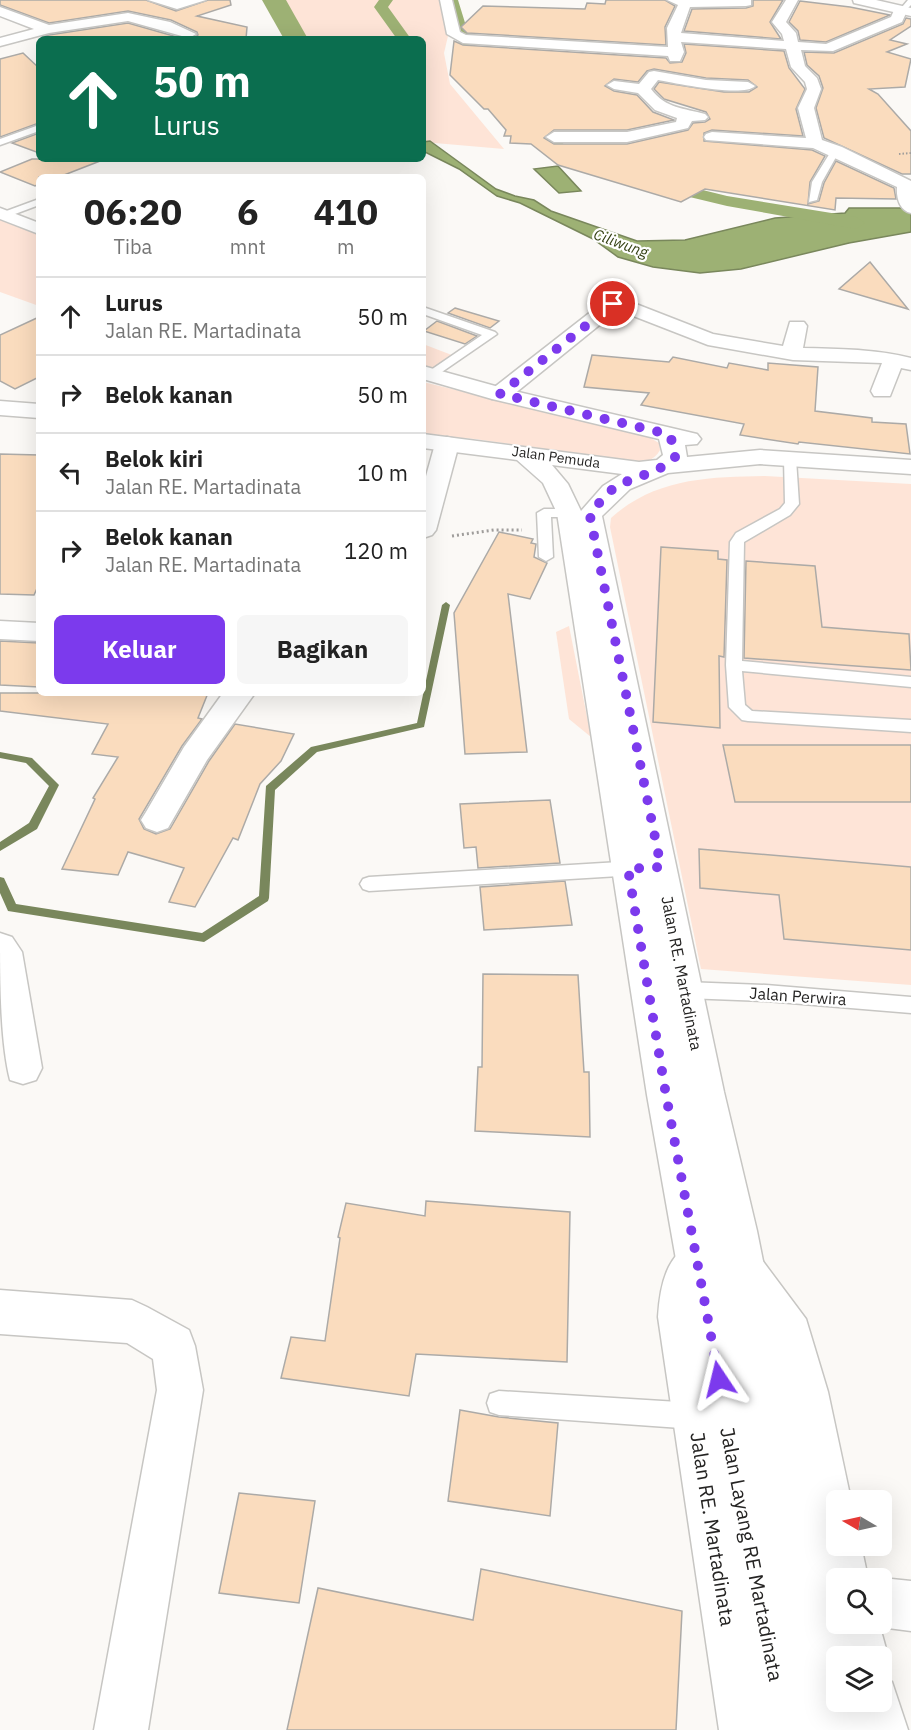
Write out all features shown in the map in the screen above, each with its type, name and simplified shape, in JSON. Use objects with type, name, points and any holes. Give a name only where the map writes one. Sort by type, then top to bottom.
[{"type":"street","points":[[154,0],[171,5],[200,0]]},
{"type":"street","points":[[446,0],[454,34],[463,39],[677,52]]},
{"type":"street","points":[[792,0],[779,22],[789,33],[798,67],[812,81],[814,89],[806,108],[815,143]]},
{"type":"street","points":[[859,0],[906,12]]},
{"type":"street","points":[[670,77],[677,52],[673,37],[679,2],[746,2]]},
{"type":"street","points":[[0,11],[83,36]]},
{"type":"street","points":[[673,37],[828,48],[897,19],[906,12]]},
{"type":"street","points":[[0,42],[55,29],[128,17],[147,20],[189,34]]},
{"type":"street","points":[[97,36],[147,20]]},
{"type":"street","points":[[647,94],[653,76],[706,84],[748,86]]},
{"type":"street","points":[[614,85],[647,94],[660,107],[685,116],[714,117]]},
{"type":"street","points":[[626,99],[647,94]]},
{"type":"street","points":[[554,137],[640,135],[682,125],[685,116]]},
{"type":"street","points":[[751,119],[757,138]]},
{"type":"street","points":[[712,137],[815,143],[836,150],[907,196]]},
{"type":"street","points":[[2,214],[36,228]]},
{"type":"street","points":[[500,394],[613,304],[623,304],[708,339],[793,354],[902,362]]},
{"type":"street","points":[[793,354],[792,340],[797,326]]},
{"type":"street","points":[[882,391],[902,362]]},
{"type":"street","points":[[427,373],[500,394],[760,457],[911,467]]},
{"type":"street","points":[[0,408],[36,411]]},
{"type":"street","points":[[661,468],[675,457],[675,446],[668,434]]},
{"type":"street","points":[[434,533],[436,442]]},
{"type":"street","name":"Jalan Pemuda","points":[[436,442],[627,467],[661,468],[760,457]]},
{"type":"street","name":"Jalan RE. Martadinata","points":[[521,452],[550,474],[560,486],[556,513],[628,869],[648,989],[686,1093]]},
{"type":"street","name":"Jalan RE. Martadinata","points":[[661,468],[628,481],[607,493],[590,516],[685,990],[686,1093]]},
{"type":"street","points":[[0,630],[36,632]]},
{"type":"street","points":[[157,820],[195,754],[238,696]]},
{"type":"street","points":[[0,947],[4,952],[23,1068]]},
{"type":"street","points":[[648,989],[685,990]]},
{"type":"street","name":"Jalan Layang RE Martadinata","points":[[686,1093],[697,1261],[811,1688],[834,1730]]},
{"type":"street","name":"Jalan Layang RE Martadinata","points":[[686,1093],[744,1271],[811,1688]]},
{"type":"street","name":"Jalan RE. Martadinata","points":[[697,1261],[681,1287],[680,1317],[746,1730]]},
{"type":"street","points":[[744,1271],[790,1335],[806,1392],[841,1568]]},
{"type":"street","points":[[0,1312],[132,1322],[173,1346],[180,1390],[121,1730]]},
{"type":"street","points":[[892,1603],[911,1606]]},
{"type":"street","points":[[811,1688],[846,1634]]},
{"type":"street","points":[[876,1712],[881,1730]]},
{"type":"lane","points":[[906,12],[911,1]]},
{"type":"lane","points":[[0,142],[36,129]]},
{"type":"lane","points":[[812,200],[817,182],[836,150]]},
{"type":"lane","points":[[2,214],[36,203]]},
{"type":"lane","points":[[426,311],[491,334],[427,373]]},
{"type":"lane","points":[[426,477],[436,442]]},
{"type":"lane","points":[[790,459],[792,504],[785,512],[741,536],[737,542],[734,665],[737,707],[748,716],[911,726]]},
{"type":"lane","points":[[527,513],[556,513]]},
{"type":"lane","points":[[546,557],[545,532],[556,513]]},
{"type":"lane","points":[[734,665],[911,682]]},
{"type":"lane","points":[[369,884],[661,867]]},
{"type":"lane","name":"Jalan Perwira","points":[[685,990],[766,993],[911,1005]]},
{"type":"lane","points":[[500,1403],[695,1416]]},
{"type":"path","points":[[434,533],[494,530],[545,532]]},
{"type":"shaded area","points":[[272,0],[443,0],[448,36],[444,53],[450,84],[504,149],[426,142],[426,36],[294,36]]},
{"type":"shaded area","points":[[0,219],[36,233],[36,305],[0,292]]},
{"type":"shaded area","points":[[426,345],[457,357],[432,374],[426,373]]},
{"type":"shaded area","points":[[426,383],[647,436],[659,443],[660,450],[655,457],[649,460],[634,462],[475,439],[426,435]]},
{"type":"shaded area","points":[[765,476],[911,484],[911,985],[701,969],[610,527],[611,518],[628,505],[664,487],[703,479]]},
{"type":"shaded area","points":[[569,626],[591,737],[569,719],[556,632]]},
{"type":"water","points":[[430,141],[496,189],[534,200],[551,211],[637,241],[685,240],[775,218],[845,213],[849,208],[911,208],[911,232],[849,243],[741,269],[700,273],[653,267],[618,257],[593,239],[520,203],[497,196],[459,169],[426,152],[426,142]]},
{"type":"water","points":[[558,166],[581,191],[559,193],[534,169]]},
{"type":"building","points":[[0,0],[146,0],[176,11],[208,0],[230,0],[231,5],[197,16],[247,27],[246,36],[196,36],[197,32],[171,20],[128,11],[49,23],[0,5]]},
{"type":"building","points":[[606,0],[665,0],[675,6],[665,27],[666,45],[467,33],[461,27],[483,6],[585,9],[587,3],[605,4]]},
{"type":"building","points":[[753,0],[783,0],[770,22],[781,39],[684,31],[692,9],[746,8],[753,6]]},
{"type":"building","points":[[800,1],[890,15],[826,42],[800,40],[798,31],[789,22]]},
{"type":"building","points":[[906,18],[911,19],[911,26],[890,40],[907,44],[887,52],[911,59],[905,87],[869,89],[878,94],[911,131],[911,174],[902,174],[824,138],[816,108],[823,88],[819,76],[807,65],[804,52],[834,53],[903,24]]},
{"type":"building","points":[[128,23],[174,36],[46,36]]},
{"type":"building","points":[[454,41],[463,45],[666,58],[670,63],[682,62],[686,53],[684,44],[784,51],[789,68],[805,89],[796,109],[803,136],[712,130],[704,133],[704,141],[812,150],[825,156],[810,182],[808,204],[819,201],[824,183],[836,161],[894,188],[896,199],[836,198],[835,210],[705,189],[681,202],[558,165],[531,144],[510,143],[511,136],[504,136],[506,130],[488,109],[484,109],[450,75]],"holes":[[[654,69],[706,78],[748,80],[757,87],[749,92],[724,92],[659,82],[654,89],[664,99],[706,112],[710,119],[693,123],[688,130],[627,144],[554,144],[544,138],[554,130],[627,130],[674,120],[653,112],[637,95],[614,91],[605,86],[614,79],[638,82],[647,71]]]},
{"type":"building","points":[[23,53],[36,65],[36,124],[0,137],[0,59]]},
{"type":"building","points":[[36,134],[36,152],[12,143]]},
{"type":"building","points":[[32,159],[36,159],[36,162],[97,162],[67,174],[36,174],[35,186],[0,172]]},
{"type":"building","points":[[870,262],[908,309],[839,289]]},
{"type":"building","points":[[455,308],[499,321],[490,328],[448,313]]},
{"type":"building","points":[[36,318],[36,378],[15,389],[0,381],[0,335]]},
{"type":"building","points":[[437,321],[477,336],[465,344],[426,332]]},
{"type":"building","points":[[592,355],[669,362],[673,357],[727,368],[729,363],[768,370],[768,363],[818,367],[815,411],[872,418],[872,422],[906,424],[910,454],[799,442],[798,444],[740,435],[744,424],[641,405],[649,393],[584,387]]},
{"type":"building","points":[[0,454],[36,455],[36,591],[34,595],[0,594]]},
{"type":"building","points":[[499,532],[533,539],[531,543],[536,544],[534,557],[547,563],[530,599],[508,594],[527,752],[465,754],[454,613]]},
{"type":"building","points":[[661,547],[718,551],[718,559],[727,560],[724,657],[719,656],[720,728],[653,722]]},
{"type":"building","points":[[746,561],[815,566],[822,627],[909,634],[911,670],[744,658]]},
{"type":"building","points":[[0,641],[36,643],[36,687],[0,685]]},
{"type":"building","points":[[0,693],[36,693],[36,696],[207,696],[198,718],[202,719],[182,746],[139,819],[144,829],[156,834],[170,829],[209,761],[235,724],[294,734],[281,761],[260,784],[238,840],[233,838],[195,907],[169,902],[184,868],[128,852],[118,875],[62,869],[95,799],[93,798],[118,757],[92,754],[108,724],[0,711]]},
{"type":"building","points":[[723,745],[911,745],[911,802],[735,802]]},
{"type":"building","points":[[550,800],[560,863],[478,868],[476,847],[464,848],[460,804]]},
{"type":"building","points":[[699,849],[911,867],[911,950],[784,939],[779,895],[700,888]]},
{"type":"building","points":[[565,881],[572,925],[484,930],[480,887]]},
{"type":"building","points":[[483,974],[578,975],[584,1072],[589,1072],[590,1137],[475,1131],[478,1067],[482,1067]]},
{"type":"building","points":[[426,1201],[570,1212],[567,1362],[416,1354],[409,1396],[281,1378],[291,1337],[325,1341],[340,1238],[338,1237],[346,1203],[425,1216]]},
{"type":"building","points":[[460,1410],[499,1417],[558,1423],[550,1516],[448,1501]]},
{"type":"building","points":[[239,1493],[315,1501],[299,1603],[219,1593]]},
{"type":"building","points":[[481,1569],[682,1611],[676,1730],[287,1730],[318,1588],[473,1620]]},
{"type":"waterway","name":"Ciliwung","points":[[274,0],[294,36]]},
{"type":"waterway","points":[[386,0],[381,7],[402,36]]},
{"type":"waterway","points":[[451,0],[459,27],[466,36],[467,57],[481,83],[572,160],[590,165]]},
{"type":"waterway","points":[[650,182],[727,201],[856,223]]},
{"type":"waterway","points":[[0,881],[12,908],[204,938],[264,898],[270,789],[314,749],[421,725],[446,605]]},
{"type":"waterway","points":[[0,755],[29,760],[54,785],[33,826],[0,847]]},
{"type":"route","points":[[613,304],[500,394],[668,434],[675,446],[675,457],[667,465],[628,481],[607,493],[590,516],[661,867],[628,869],[666,1095],[719,1379]]}]
